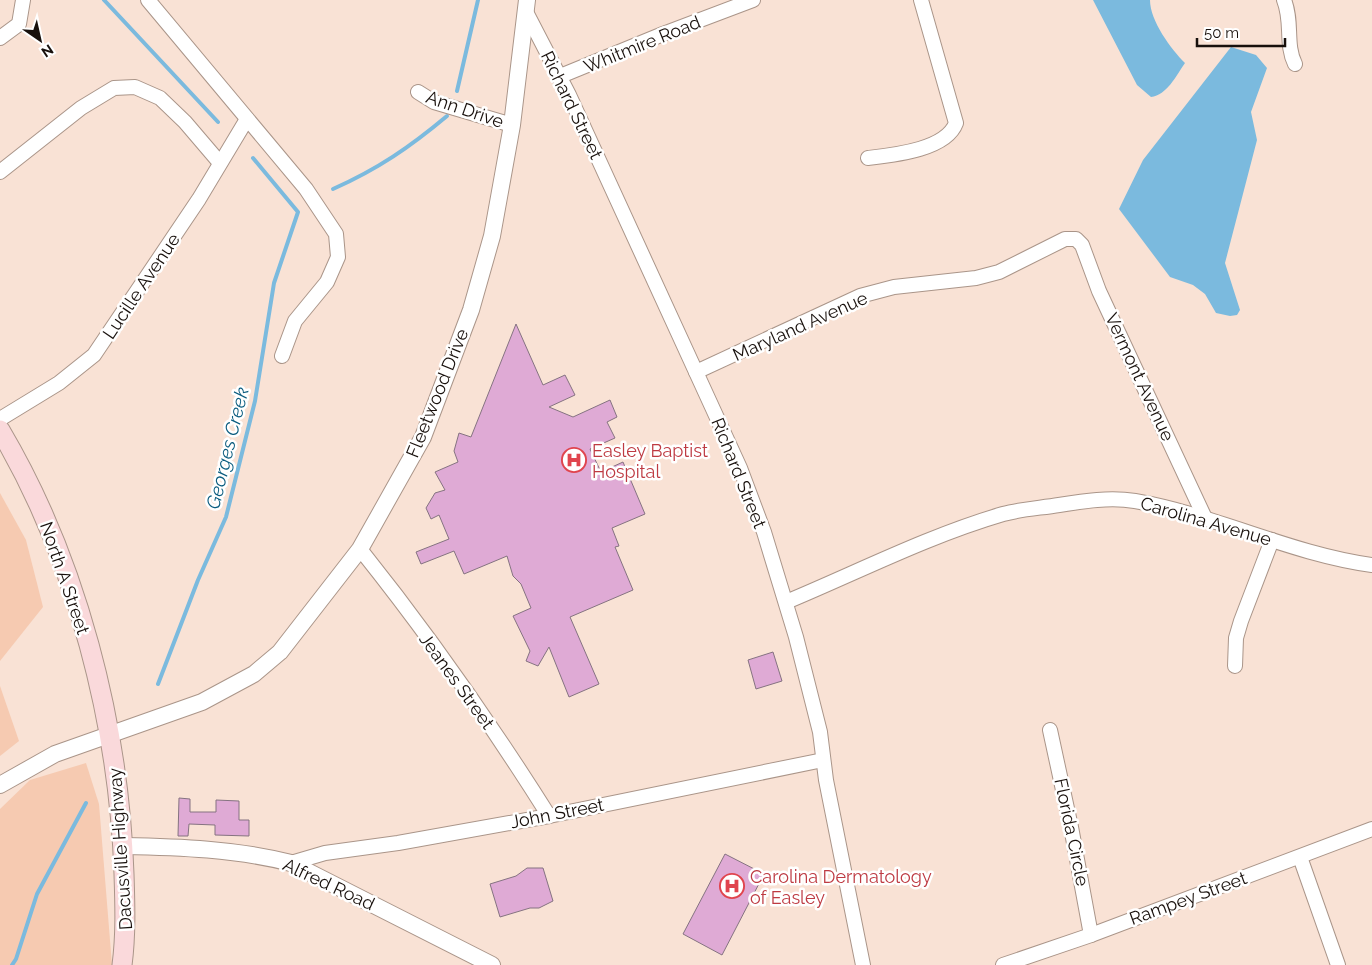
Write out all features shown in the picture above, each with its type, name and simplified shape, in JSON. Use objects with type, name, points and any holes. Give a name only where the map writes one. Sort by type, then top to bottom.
[{"type":"main road","name":"North A Street","points":[[0,430],[39,504],[60,556],[82,623],[110,733]]},
{"type":"main road","name":"Dacusville Highway","points":[[110,733],[123,846],[126,936],[122,965]]},
{"type":"street","points":[[0,38],[19,24],[23,0]]},
{"type":"street","points":[[148,0],[306,190],[336,234],[338,257],[328,282],[295,321],[282,356]]},
{"type":"street","name":"Whitmire Road","points":[[558,77],[753,0]]},
{"type":"street","points":[[868,158],[906,153],[940,140],[953,130],[956,123],[921,0]]},
{"type":"street","points":[[1284,0],[1288,10],[1290,28],[1289,49],[1295,64]]},
{"type":"street","name":"Richard Street","points":[[526,6],[558,77],[569,95],[740,468],[764,532],[786,602],[820,732],[823,760],[863,965]]},
{"type":"street","name":"Fleetwood Drive","points":[[0,785],[55,754],[202,702],[254,674],[280,652],[360,549],[423,437],[470,310],[492,236],[512,125],[526,6]]},
{"type":"street","points":[[0,172],[81,108],[114,88],[134,87],[160,98],[185,122],[220,163]]},
{"type":"street","name":"Ann Drive","points":[[418,92],[434,102],[512,125]]},
{"type":"street","name":"Lucille Avenue","points":[[0,419],[59,383],[94,355],[199,199],[247,119]]},
{"type":"street","name":"Maryland Avenue","points":[[696,372],[860,296],[894,287],[976,278],[999,272],[1065,239],[1076,239]]},
{"type":"street","name":"Vermont Avenue","points":[[1076,239],[1082,245],[1099,291],[1204,516]]},
{"type":"street","name":"Carolina Avenue","points":[[786,602],[948,532],[1005,514],[1089,500],[1124,500],[1204,516],[1272,540],[1341,561],[1372,566]]},
{"type":"street","points":[[1235,666],[1236,638],[1272,540]]},
{"type":"street","name":"Jeanes Street","points":[[360,549],[398,597],[479,709],[549,816]]},
{"type":"street","name":"Florida Circle","points":[[1050,730],[1072,827],[1091,935]]},
{"type":"street","name":"John Street","points":[[291,863],[325,853],[398,843],[549,816],[823,760]]},
{"type":"street","name":"Rampey Street","points":[[1003,965],[1091,935],[1372,829]]},
{"type":"street","name":"Alfred Road","points":[[123,846],[166,846],[260,855],[291,863],[492,965]]},
{"type":"street","points":[[1300,857],[1338,965]]},
{"type":"shaded area","points":[[0,493],[26,540],[43,607],[0,661]]},
{"type":"shaded area","points":[[0,686],[19,741],[0,756]]},
{"type":"shaded area","points":[[86,763],[99,804],[112,965],[0,965],[0,809],[30,780]]},
{"type":"water","points":[[1093,0],[1150,0],[1157,25],[1185,63],[1171,84],[1162,93],[1151,97],[1137,85]]},
{"type":"water","points":[[1231,47],[1256,55],[1267,68],[1251,112],[1257,140],[1225,263],[1240,310],[1237,315],[1230,316],[1216,313],[1205,294],[1193,285],[1170,277],[1119,209],[1143,160]]},
{"type":"building","points":[[516,324],[543,385],[565,375],[575,395],[549,407],[573,417],[610,400],[617,417],[607,422],[615,438],[590,449],[601,472],[623,462],[645,514],[612,528],[619,546],[615,547],[633,590],[570,617],[599,684],[569,697],[549,647],[538,666],[526,661],[530,651],[513,616],[531,608],[521,584],[513,576],[507,556],[464,574],[454,551],[421,564],[416,552],[449,539],[439,515],[431,519],[426,508],[435,493],[445,490],[435,472],[458,462],[454,451],[459,433],[471,437]]},
{"type":"building","points":[[773,652],[782,681],[756,689],[748,660]]},
{"type":"building","points":[[179,798],[190,799],[190,812],[216,812],[216,800],[239,801],[239,820],[249,820],[249,836],[215,835],[215,825],[189,824],[188,836],[178,836]]},
{"type":"building","points":[[725,854],[764,874],[722,955],[683,934]]},
{"type":"building","points":[[527,868],[543,868],[553,901],[539,908],[530,908],[500,917],[490,884],[516,876]]},
{"type":"waterway","points":[[104,0],[218,122]]},
{"type":"waterway","name":"Georges Creek","points":[[457,91],[478,0]]},
{"type":"waterway","name":"Georges Creek","points":[[333,189],[365,174],[393,157],[447,116]]},
{"type":"waterway","name":"Georges Creek","points":[[158,684],[198,580],[226,517],[255,401],[274,283],[298,212],[253,158]]},
{"type":"waterway","name":"Georges Creek","points":[[12,965],[16,959],[37,894],[86,803]]},
{"type":"place","name":"Easley Baptist Hospital","points":[[574,460]]},
{"type":"place","name":"Carolina Dermatology of Easley","points":[[732,886]]}]
